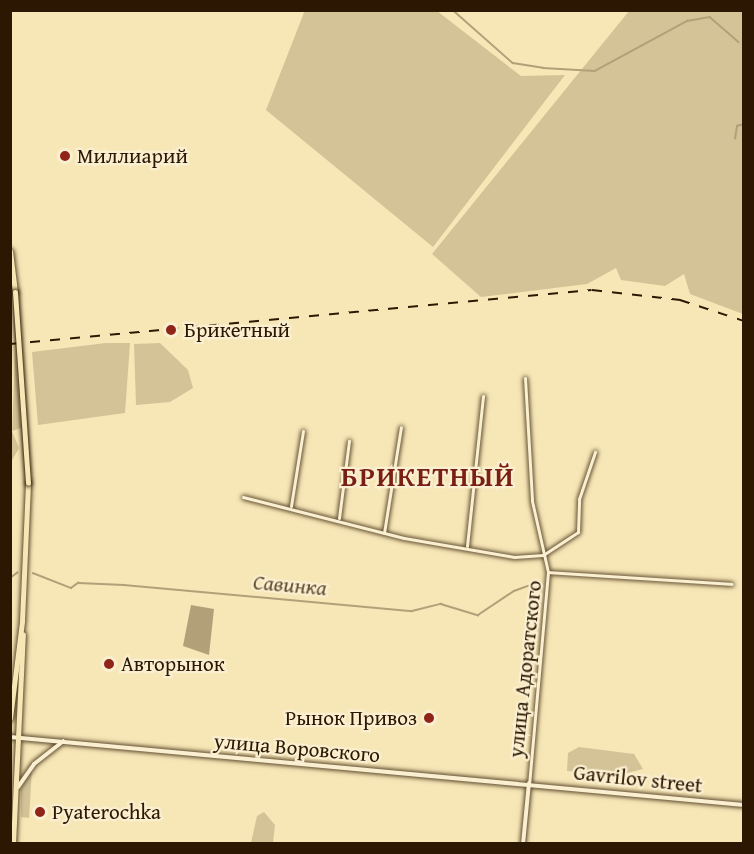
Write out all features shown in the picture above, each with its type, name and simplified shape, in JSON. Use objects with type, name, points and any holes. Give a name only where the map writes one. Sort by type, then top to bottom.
[{"type":"main road","points":[[10,251],[15,292],[28,483],[22,621],[22,737],[13,843]]},
{"type":"main road","points":[[10,718],[22,621]]},
{"type":"street","points":[[525,378],[532,501],[548,572]]},
{"type":"street","points":[[466,546],[483,396]]},
{"type":"street","points":[[384,533],[401,427]]},
{"type":"street","points":[[291,506],[303,431]]},
{"type":"street","points":[[339,518],[349,441]]},
{"type":"street","points":[[243,497],[339,518],[384,533],[466,546],[514,557],[543,555],[578,532],[579,499],[595,452]]},
{"type":"street","name":"улица Адоратского","points":[[523,843],[548,572],[732,584]]},
{"type":"street","name":"улица Воровского","points":[[10,736],[529,783]]},
{"type":"street","points":[[44,739],[49,750]]},
{"type":"street","points":[[18,787],[49,750],[64,741]]},
{"type":"street","name":"Gavrilov street","points":[[529,783],[744,805]]},
{"type":"shaded area","points":[[305,10],[437,11],[521,76],[565,75],[433,247],[266,110]]},
{"type":"shaded area","points":[[629,11],[743,11],[743,314],[690,294],[684,274],[665,286],[621,280],[616,268],[587,284],[481,297],[432,254]]},
{"type":"shaded area","points":[[106,343],[130,343],[125,413],[38,425],[32,352]]},
{"type":"shaded area","points":[[160,343],[188,370],[193,388],[170,402],[136,405],[134,344]]},
{"type":"shaded area","points":[[15,352],[21,428],[12,431]]},
{"type":"shaded area","points":[[12,431],[19,448],[11,462]]},
{"type":"shaded area","points":[[191,605],[214,609],[209,655],[183,646]]},
{"type":"shaded area","points":[[579,747],[634,754],[643,769],[619,775],[567,771],[568,753]]},
{"type":"shaded area","points":[[32,769],[29,818],[21,817],[21,789]]},
{"type":"shaded area","points":[[264,812],[275,825],[273,843],[251,843],[257,816]]},
{"type":"waterway","points":[[453,10],[513,63],[543,68],[595,71],[687,21],[710,17],[739,42]]},
{"type":"waterway","points":[[735,139],[737,126],[744,124]]},
{"type":"waterway","name":"Савинка","points":[[10,578],[17,573]]},
{"type":"waterway","name":"Савинка","points":[[33,573],[71,588],[78,583],[124,585],[412,611],[441,604],[478,615],[514,591],[539,582]]},
{"type":"railway","points":[[10,344],[592,290],[680,300],[744,321]]},
{"type":"place","name":"Миллиарий","points":[[65,156]]},
{"type":"place","name":"Брикетный","points":[[171,330]]},
{"type":"place","name":"Авторынок","points":[[109,664]]},
{"type":"place","name":"Рынок Привоз","points":[[429,718]]},
{"type":"place","name":"Pyaterochka","points":[[40,812]]},
{"type":"district","name":"БРИКЕТНЫЙ","points":[[428,477]]}]
